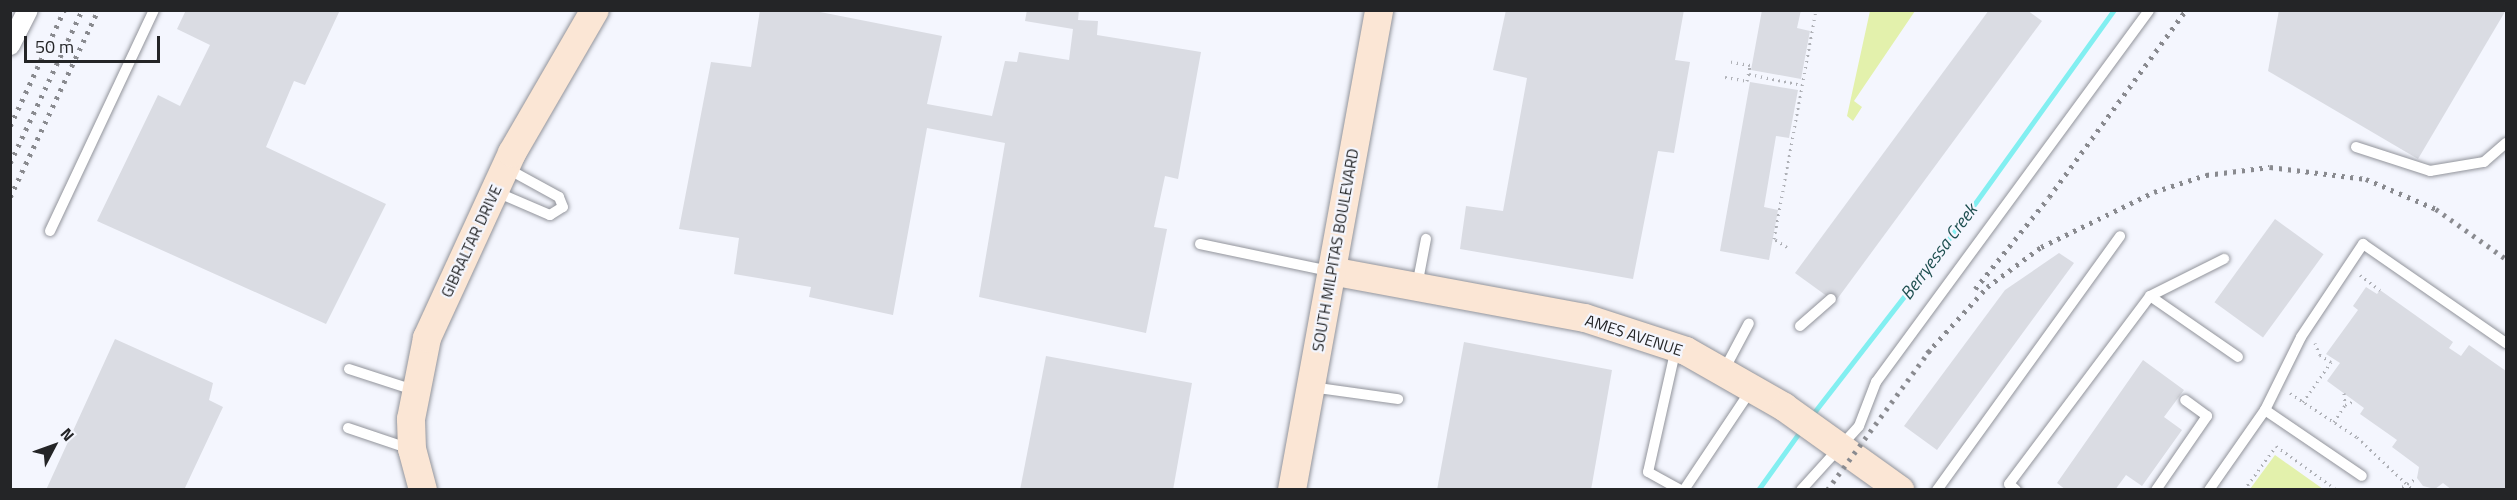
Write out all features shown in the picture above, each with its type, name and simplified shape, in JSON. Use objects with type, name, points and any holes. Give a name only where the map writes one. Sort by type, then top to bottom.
[{"type":"street","points":[[10,45],[28,10]]},
{"type":"street","name":"GIBRALTAR DRIVE","points":[[423,489],[412,449],[414,390],[427,338],[500,179],[595,10]]},
{"type":"street","name":"SOUTH MILPITAS BOULEVARD","points":[[1292,489],[1380,10]]},
{"type":"street","name":"AMES AVENUE","points":[[1331,271],[1585,318],[1676,348],[1784,407],[1900,489]]},
{"type":"lane","points":[[50,231],[154,10]]},
{"type":"lane","points":[[1802,489],[1836,444],[1859,426],[1876,382],[2149,10]]},
{"type":"lane","points":[[2356,147],[2430,171],[2484,162],[2506,143]]},
{"type":"lane","points":[[500,179],[559,197],[562,207],[550,215],[500,179]]},
{"type":"lane","points":[[1937,489],[2120,236]]},
{"type":"lane","points":[[1417,287],[1426,239]]},
{"type":"lane","points":[[1200,244],[1331,271]]},
{"type":"lane","points":[[2209,489],[2265,410],[2301,337],[2362,244],[2506,343]]},
{"type":"lane","points":[[2016,489],[2009,484],[2150,296],[2224,259]]},
{"type":"lane","points":[[2150,296],[2238,357]]},
{"type":"lane","points":[[1800,326],[1831,299]]},
{"type":"lane","points":[[1723,372],[1749,323]]},
{"type":"lane","points":[[1676,348],[1648,472],[1683,489],[1752,389]]},
{"type":"lane","points":[[350,369],[414,390]]},
{"type":"lane","points":[[1310,387],[1398,399]]},
{"type":"lane","points":[[2156,489],[2207,416],[2185,400]]},
{"type":"lane","points":[[2265,410],[2362,476]]},
{"type":"lane","points":[[348,428],[412,449]]},
{"type":"path","points":[[1788,247],[1774,239],[1816,10]]},
{"type":"path","points":[[1725,77],[1747,81],[1749,74],[1750,65],[1728,61]]},
{"type":"path","points":[[1749,74],[1802,85]]},
{"type":"path","points":[[2354,284],[2360,274],[2380,290]]},
{"type":"path","points":[[2303,402],[2331,362],[2320,355],[2315,341]]},
{"type":"path","points":[[2277,385],[2357,437],[2413,489]]},
{"type":"path","points":[[2344,393],[2345,405]]},
{"type":"path","points":[[2334,422],[2345,405],[2354,401]]},
{"type":"path","points":[[2244,489],[2276,446],[2337,489]]},
{"type":"path","points":[[2397,489],[2417,478]]},
{"type":"green space","points":[[1870,11],[1915,11],[1854,101],[1862,107],[1853,121],[1847,116]]},
{"type":"green space","points":[[2275,455],[2323,489],[2250,489]]},
{"type":"building","points":[[186,10],[340,10],[305,85],[294,81],[266,147],[386,204],[326,324],[97,221],[158,95],[180,106],[210,45],[177,29]]},
{"type":"building","points":[[760,10],[810,10],[942,36],[927,104],[992,116],[1005,61],[1017,62],[1019,52],[1069,60],[1073,29],[1025,21],[1027,10],[1079,10],[1078,20],[1098,21],[1097,35],[1201,52],[1178,179],[1165,176],[1154,227],[1167,229],[1146,333],[979,297],[1005,143],[927,128],[893,315],[809,297],[811,287],[734,274],[739,238],[679,229],[711,62],[751,67]]},
{"type":"building","points":[[1506,10],[1684,10],[1675,60],[1690,62],[1674,153],[1658,151],[1633,279],[1460,249],[1466,206],[1503,211],[1527,78],[1493,70]]},
{"type":"building","points":[[1762,10],[1801,10],[1797,28],[1810,31],[1801,79],[1751,70]]},
{"type":"building","points":[[1989,10],[2027,10],[2042,21],[1835,302],[1795,273]]},
{"type":"building","points":[[2279,10],[2506,10],[2418,159],[2268,71]]},
{"type":"building","points":[[1750,82],[1798,90],[1789,138],[1776,136],[1764,207],[1778,210],[1769,260],[1720,251]]},
{"type":"building","points":[[2275,219],[2324,254],[2263,338],[2214,302]]},
{"type":"building","points":[[2059,253],[2074,263],[1937,450],[1904,426],[2005,290]]},
{"type":"building","points":[[2366,287],[2377,294],[2380,290],[2453,342],[2449,348],[2461,356],[2469,345],[2506,371],[2505,490],[2452,490],[2443,483],[2435,489],[2423,486],[2417,478],[2419,467],[2392,447],[2397,440],[2360,414],[2364,408],[2327,381],[2340,363],[2326,354],[2358,310],[2353,306]]},
{"type":"building","points":[[115,339],[213,383],[209,400],[223,407],[184,490],[46,490]]},
{"type":"building","points":[[1464,342],[1612,370],[1591,490],[1437,490]]},
{"type":"building","points":[[1046,356],[1192,383],[1173,490],[1020,490]]},
{"type":"building","points":[[2143,360],[2184,390],[2164,417],[2182,430],[2142,486],[2126,475],[2115,490],[2066,490],[2057,483]]},
{"type":"waterway","name":"Berryessa Creek","points":[[1812,415],[1960,224],[2114,10]]},
{"type":"waterway","name":"Berryessa Creek","points":[[1758,490],[1801,430]]},
{"type":"railway","points":[[10,126],[64,10]]},
{"type":"railway","points":[[10,163],[82,10]]},
{"type":"railway","points":[[10,197],[98,10]]},
{"type":"railway","points":[[1975,289],[2049,197],[2186,10]]},
{"type":"railway","points":[[1927,353],[1987,287],[2041,247],[2154,192],[2206,175],[2270,167],[2366,179],[2436,209],[2506,259]]},
{"type":"railway","points":[[1827,490],[1932,347]]}]
